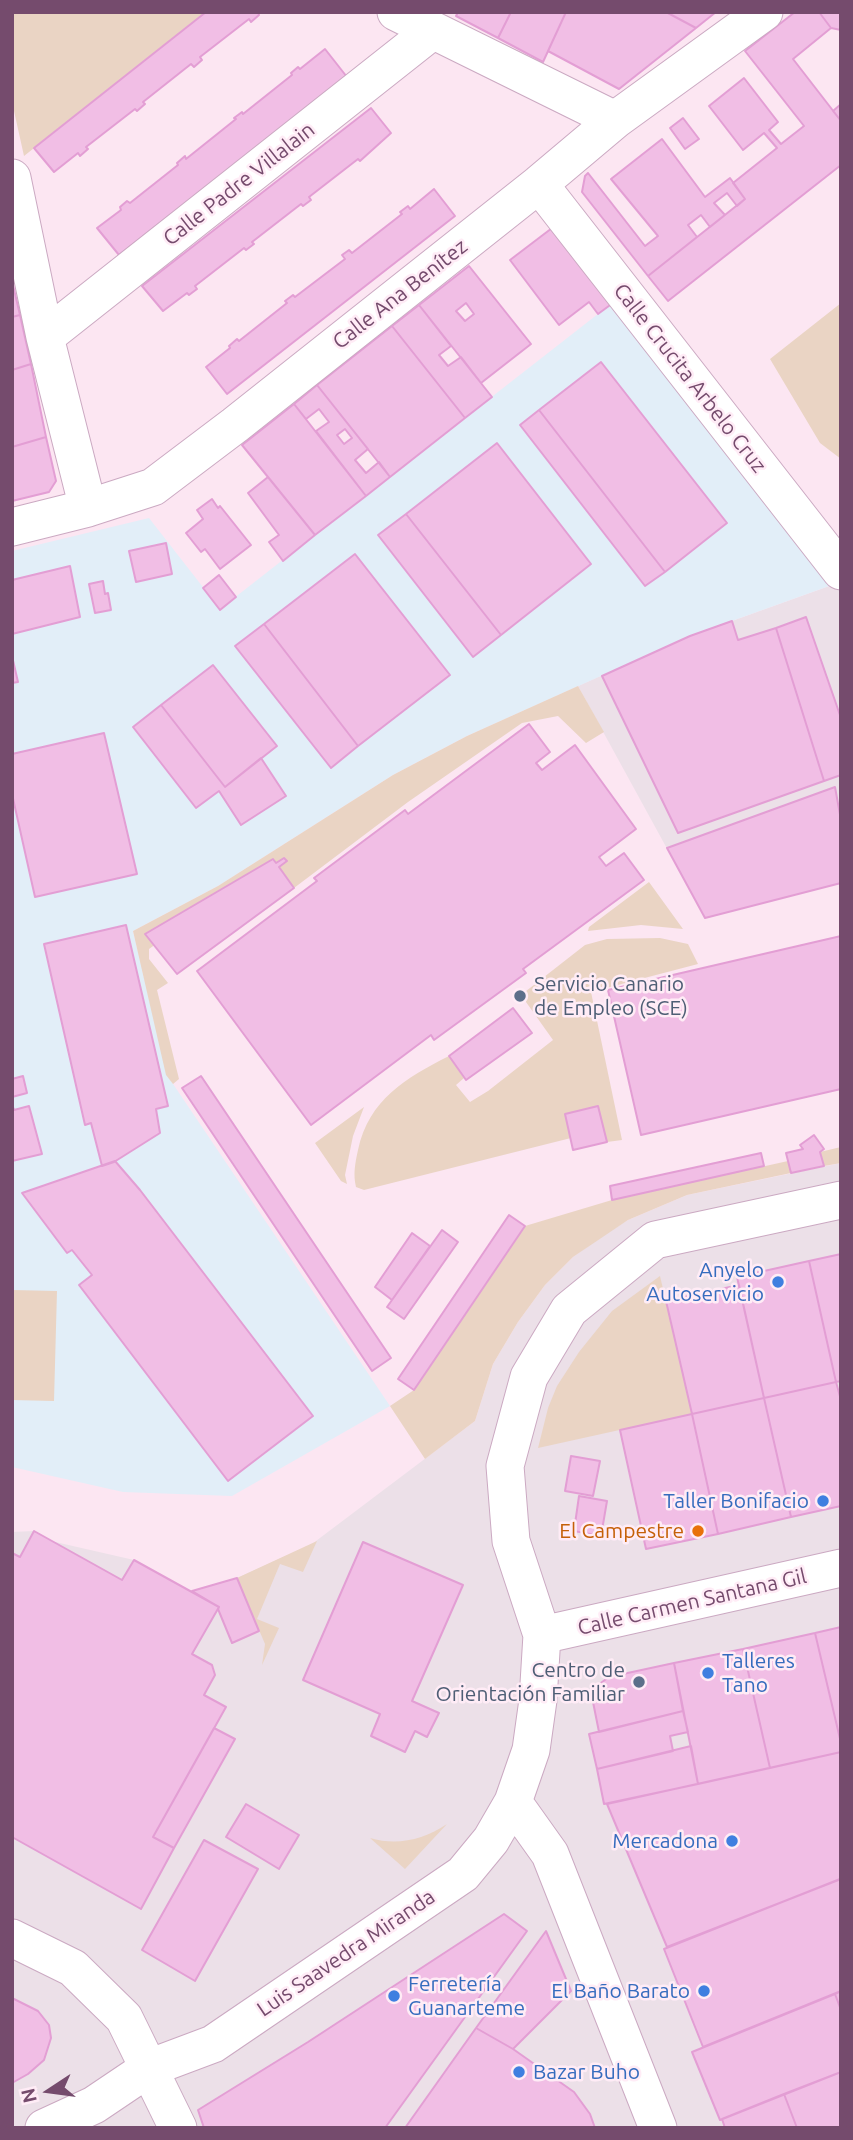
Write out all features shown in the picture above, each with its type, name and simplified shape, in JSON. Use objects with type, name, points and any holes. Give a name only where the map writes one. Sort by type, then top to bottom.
[{"type":"street","points":[[396,12],[615,120]]},
{"type":"street","name":"Calle Ana Benítez","points":[[12,527],[88,508],[153,486],[236,425],[539,184],[615,120],[764,12]]},
{"type":"street","name":"Calle Padre Villalain","points":[[46,337],[432,31]]},
{"type":"street","points":[[12,178],[46,337],[88,508]]},
{"type":"street","name":"Calle Crucita Arbelo Cruz","points":[[539,184],[841,571]]},
{"type":"street","points":[[542,1635],[511,1541],[505,1466],[529,1377],[569,1310],[656,1240],[841,1200]]},
{"type":"street","name":"Calle Carmen Santana Gil","points":[[542,1635],[841,1569]]},
{"type":"street","name":"Luis Saavedra Miranda","points":[[44,2128],[94,2105],[149,2068],[213,2044],[463,1874],[491,1840],[513,1802],[531,1750],[538,1700],[542,1635]]},
{"type":"street","points":[[513,1802],[550,1854],[657,2128]]},
{"type":"street","points":[[12,1938],[74,1968],[124,2018],[178,2128]]},
{"type":"shaded area","points":[[12,12],[206,12],[24,156],[12,102]]},
{"type":"shaded area","points":[[612,303],[832,585],[690,636],[467,736],[393,775],[218,886],[133,931],[167,1075],[390,1406],[232,1496],[123,1492],[12,1467],[12,551],[149,518],[220,609]]},
{"type":"shaded area","points":[[841,303],[841,459],[820,443],[770,359]]},
{"type":"shaded area","points":[[841,584],[841,883],[705,918],[578,686],[690,636]]},
{"type":"shaded area","points":[[578,686],[604,732],[586,743],[558,716],[522,723],[408,802],[294,888],[279,867],[287,861],[284,858],[276,863],[273,859],[149,949],[149,959],[168,983],[157,990],[179,1079],[173,1084],[166,1075],[133,931],[218,886],[393,775],[467,736]]},
{"type":"shaded area","points":[[649,882],[683,929],[641,925],[588,931],[589,927]]},
{"type":"shaded area","points":[[660,938],[688,944],[698,964],[591,992],[622,1140],[607,1142],[598,1106],[565,1114],[571,1138],[364,1190],[356,1187],[355,1164],[363,1132],[380,1104],[404,1082],[449,1056],[464,1078],[456,1085],[470,1102],[553,1040],[521,995],[585,945],[607,939]]},
{"type":"shaded area","points":[[364,1107],[353,1136],[345,1175],[347,1184],[341,1181],[315,1143]]},
{"type":"shaded area","points":[[841,1147],[841,1163],[824,1166],[820,1152]]},
{"type":"shaded area","points":[[788,1161],[791,1173],[687,1195],[628,1220],[573,1257],[545,1285],[518,1322],[493,1364],[475,1421],[425,1459],[390,1406],[414,1390],[525,1226],[612,1200]]},
{"type":"shaded area","points":[[841,1163],[841,2128],[12,2128],[12,1532],[34,1531],[51,1541],[134,1560],[191,1592],[237,1578],[312,1544],[475,1421],[493,1364],[518,1322],[545,1285],[573,1257],[602,1236],[628,1220],[687,1195]]},
{"type":"shaded area","points":[[660,1276],[692,1414],[538,1448],[548,1408],[557,1386],[579,1352],[612,1311]]},
{"type":"shaded area","points":[[12,1290],[57,1291],[54,1401],[12,1400]]},
{"type":"shaded area","points":[[317,1541],[303,1572],[280,1564],[257,1619],[279,1628],[262,1665],[265,1644],[237,1578]]},
{"type":"shaded area","points":[[447,1824],[405,1869],[370,1838],[410,1840]]},
{"type":"building","points":[[206,12],[258,12],[259,15],[251,22],[249,19],[200,57],[202,60],[194,67],[191,64],[143,102],[145,104],[137,111],[135,109],[86,147],[88,149],[80,156],[78,153],[54,172],[34,148]]},
{"type":"building","points":[[458,12],[511,12],[498,38],[456,16]]},
{"type":"building","points":[[511,12],[566,12],[543,62],[498,38]]},
{"type":"building","points":[[566,12],[666,12],[696,28],[619,89],[548,51]]},
{"type":"building","points":[[666,12],[716,12],[696,28]]},
{"type":"building","points":[[795,12],[819,12],[831,28],[793,59],[841,121],[841,165],[668,301],[648,276],[745,199],[733,183],[777,148],[764,133],[743,150],[709,106],[744,78],[778,122],[769,130],[781,144],[804,126],[745,51]]},
{"type":"building","points":[[819,12],[841,12],[841,30],[831,28]]},
{"type":"building","points":[[325,49],[347,77],[119,255],[97,228],[121,210],[120,207],[127,201],[130,203],[178,165],[185,156],[186,159],[236,119],[234,118],[242,112],[243,114],[292,75],[298,67],[300,69]]},
{"type":"building","points":[[841,104],[841,121],[833,111]]},
{"type":"building","points":[[371,108],[391,133],[360,161],[358,159],[309,197],[311,200],[303,206],[301,204],[252,242],[254,244],[246,250],[244,248],[195,286],[197,289],[163,311],[142,286]]},
{"type":"building","points":[[683,118],[699,139],[685,149],[670,128]]},
{"type":"building","points":[[662,139],[705,197],[730,178],[745,199],[737,206],[727,193],[714,203],[725,215],[710,227],[701,215],[688,225],[697,237],[648,276],[582,192],[588,173],[645,246],[658,236],[611,179]]},
{"type":"building","points":[[434,189],[455,216],[227,394],[206,367],[237,339],[239,341],[287,303],[285,301],[293,295],[295,297],[345,259],[342,255],[349,250],[352,253],[402,214],[400,212],[408,206],[410,209]]},
{"type":"building","points":[[556,225],[621,297],[598,314],[589,302],[559,325],[510,260]]},
{"type":"building","points":[[469,266],[531,344],[481,383],[461,357],[448,366],[439,355],[451,346],[419,305]],"holes":[[[466,303],[474,314],[465,321],[456,311]]]},
{"type":"building","points":[[12,281],[20,315],[12,317]]},
{"type":"building","points":[[419,305],[492,397],[465,418],[392,326]]},
{"type":"building","points":[[20,315],[31,364],[12,370],[12,317]]},
{"type":"building","points":[[392,326],[465,418],[390,477],[317,385]]},
{"type":"building","points":[[601,362],[727,523],[665,572],[539,410]]},
{"type":"building","points":[[31,364],[46,437],[12,447],[12,370]]},
{"type":"building","points":[[317,385],[368,449],[355,460],[366,473],[379,462],[390,477],[366,496],[316,431],[329,422],[319,409],[306,419],[294,404]],"holes":[[[345,429],[352,438],[344,444],[337,435]]]},
{"type":"building","points":[[294,404],[366,496],[315,535],[242,445]]},
{"type":"building","points":[[539,410],[665,572],[645,586],[520,425]]},
{"type":"building","points":[[46,437],[56,481],[49,492],[12,501],[12,447]]},
{"type":"building","points":[[497,443],[591,564],[501,635],[406,514]]},
{"type":"building","points":[[268,477],[315,535],[283,561],[269,542],[279,535],[248,493]]},
{"type":"building","points":[[212,499],[251,545],[220,569],[205,549],[201,552],[186,533],[203,519],[197,510]]},
{"type":"building","points":[[406,514],[501,635],[473,657],[378,535]]},
{"type":"building","points":[[166,543],[172,574],[136,582],[129,551]]},
{"type":"building","points":[[355,554],[450,675],[358,746],[264,624]]},
{"type":"building","points":[[70,566],[80,617],[12,634],[12,580]]},
{"type":"building","points":[[219,575],[236,597],[220,610],[203,588]]},
{"type":"building","points":[[103,581],[111,610],[95,613],[89,584]]},
{"type":"building","points":[[806,617],[841,718],[841,775],[824,781],[776,628]]},
{"type":"building","points":[[732,621],[738,640],[776,628],[824,781],[678,833],[602,676],[690,636]]},
{"type":"building","points":[[264,624],[358,746],[331,768],[235,646]]},
{"type":"building","points":[[12,656],[18,682],[12,683]]},
{"type":"building","points":[[213,665],[277,746],[225,787],[161,705]]},
{"type":"building","points":[[161,705],[225,787],[261,758],[286,796],[241,825],[219,791],[196,808],[133,727]]},
{"type":"building","points":[[529,724],[550,752],[536,763],[542,770],[575,745],[636,829],[599,857],[606,866],[624,853],[644,880],[523,969],[526,973],[434,1040],[431,1035],[311,1125],[197,971],[317,881],[314,878],[405,810],[408,814]]},
{"type":"building","points":[[104,733],[137,874],[35,897],[12,794],[12,754]]},
{"type":"building","points":[[835,787],[841,820],[841,883],[705,918],[667,848]]},
{"type":"building","points":[[284,858],[287,861],[279,867],[294,888],[177,974],[145,934],[273,859],[276,863]]},
{"type":"building","points":[[126,925],[168,1106],[156,1109],[160,1133],[114,1162],[102,1166],[91,1123],[85,1125],[44,944]]},
{"type":"building","points":[[841,936],[841,1089],[641,1135],[608,990]]},
{"type":"building","points":[[513,1008],[532,1033],[466,1080],[449,1056]]},
{"type":"building","points":[[23,1076],[27,1093],[12,1097],[12,1079]]},
{"type":"building","points":[[201,1076],[391,1358],[372,1371],[182,1088]]},
{"type":"building","points":[[12,1104],[14,1110],[29,1106],[42,1154],[12,1161]]},
{"type":"building","points":[[598,1106],[607,1142],[573,1150],[565,1114]]},
{"type":"building","points":[[814,1135],[824,1149],[820,1152],[824,1166],[791,1173],[786,1153],[803,1149],[800,1145]]},
{"type":"building","points":[[761,1153],[764,1166],[612,1200],[610,1186]]},
{"type":"building","points":[[115,1161],[313,1416],[228,1481],[79,1285],[92,1275],[72,1250],[67,1253],[22,1193]]},
{"type":"building","points":[[509,1215],[525,1226],[414,1390],[398,1379]]},
{"type":"building","points":[[442,1230],[458,1242],[404,1319],[387,1307]]},
{"type":"building","points":[[412,1233],[430,1246],[392,1300],[375,1287]]},
{"type":"building","points":[[841,1254],[841,1381],[836,1382],[809,1261]]},
{"type":"building","points":[[809,1261],[836,1382],[764,1398],[737,1277]]},
{"type":"building","points":[[739,1285],[764,1398],[692,1414],[666,1301]]},
{"type":"building","points":[[836,1382],[841,1400],[841,1506],[791,1517],[764,1398]]},
{"type":"building","points":[[764,1398],[791,1517],[718,1534],[692,1414]]},
{"type":"building","points":[[692,1414],[718,1534],[646,1549],[620,1430]]},
{"type":"building","points":[[571,1456],[600,1461],[593,1496],[565,1491]]},
{"type":"building","points":[[579,1496],[607,1501],[601,1536],[574,1531]]},
{"type":"building","points":[[34,1531],[122,1580],[134,1560],[219,1607],[192,1654],[212,1665],[215,1675],[204,1695],[226,1707],[153,1837],[174,1848],[141,1909],[12,1837],[12,1553],[20,1557]]},
{"type":"building","points":[[363,1542],[463,1585],[412,1701],[439,1713],[427,1737],[415,1731],[405,1752],[371,1736],[380,1714],[303,1680]]},
{"type":"building","points":[[237,1578],[259,1631],[232,1643],[219,1607],[192,1591]]},
{"type":"building","points":[[841,1627],[841,1743],[815,1633]]},
{"type":"building","points":[[815,1633],[841,1752],[770,1768],[743,1649]]},
{"type":"building","points":[[743,1649],[770,1768],[698,1784],[674,1663]]},
{"type":"building","points":[[674,1663],[683,1711],[599,1732],[592,1697],[598,1685],[609,1677]]},
{"type":"building","points":[[683,1711],[688,1732],[670,1736],[673,1751],[597,1769],[589,1734]]},
{"type":"building","points":[[214,1728],[235,1739],[174,1848],[153,1837]]},
{"type":"building","points":[[691,1746],[698,1784],[604,1804],[597,1769]]},
{"type":"building","name":"Mercadona","points":[[841,1752],[841,1879],[667,1947],[607,1804]]},
{"type":"building","points":[[246,1804],[299,1835],[279,1869],[226,1837]]},
{"type":"building","points":[[204,1840],[258,1869],[195,1981],[142,1950]]},
{"type":"building","points":[[840,1879],[841,1991],[703,2047],[664,1949]]},
{"type":"building","points":[[504,1914],[527,1931],[385,2128],[204,2128],[198,2110]]},
{"type":"building","points":[[546,1931],[571,1991],[513,2049],[476,2028]]},
{"type":"building","points":[[841,1991],[841,2010],[835,1994]]},
{"type":"building","points":[[835,1994],[841,2010],[841,2072],[720,2120],[692,2052]]},
{"type":"building","points":[[12,1998],[38,2011],[49,2025],[51,2038],[44,2060],[12,2083]]},
{"type":"building","points":[[476,2028],[513,2049],[574,2092],[590,2114],[595,2128],[405,2128]]},
{"type":"building","points":[[841,2072],[841,2128],[797,2128],[784,2094]]},
{"type":"building","points":[[784,2094],[797,2128],[725,2128],[722,2119]]},
{"type":"place","name":"Servicio Canario de Empleo (SCE)","points":[[520,996]]},
{"type":"place","name":"Anyelo Autoservicio","points":[[778,1282]]},
{"type":"place","name":"Taller Bonifacio","points":[[823,1501]]},
{"type":"place","name":"El Campestre","points":[[698,1531]]},
{"type":"place","name":"Talleres Tano","points":[[708,1673]]},
{"type":"place","name":"Centro de Orientación Familiar","points":[[639,1682]]},
{"type":"place","name":"Mercadona","points":[[732,1841]]},
{"type":"place","name":"El Baño Barato","points":[[704,1991]]},
{"type":"place","name":"Ferretería Guanarteme","points":[[394,1996]]},
{"type":"place","name":"Bazar Buho","points":[[519,2072]]}]
